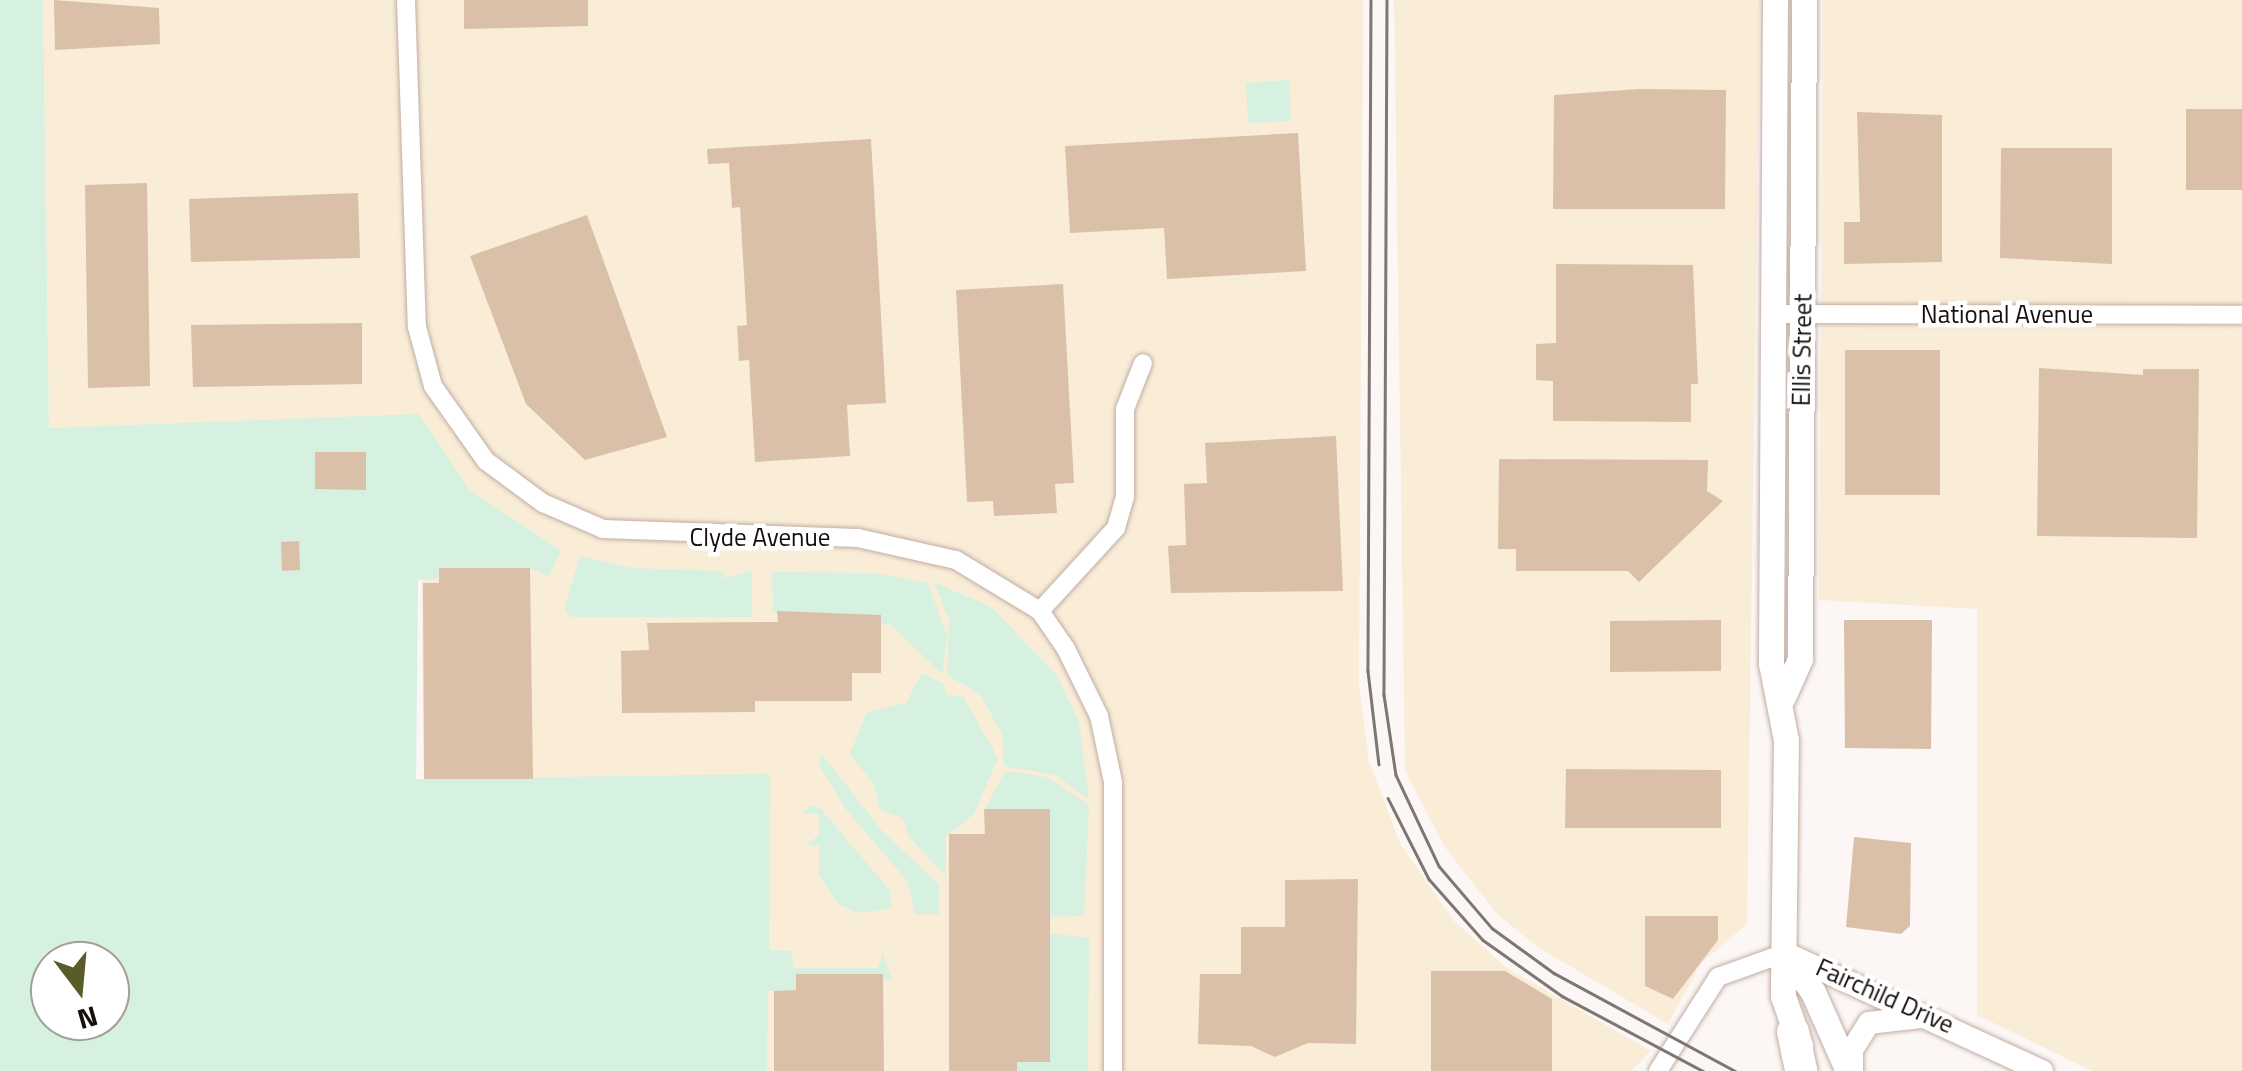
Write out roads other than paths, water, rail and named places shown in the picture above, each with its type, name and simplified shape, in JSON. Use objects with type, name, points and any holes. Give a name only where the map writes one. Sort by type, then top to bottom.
[{"type":"highway","points":[[1793,1032],[1802,1071]]},
{"type":"main road","name":"Ellis Street","points":[[1775,0],[1771,663],[1783,696],[1783,996],[1793,1032],[1812,1071]]},
{"type":"main road","name":"Ellis Street","points":[[1783,696],[1800,659],[1804,0]]},
{"type":"main road","points":[[1785,954],[1813,992],[1850,1071]]},
{"type":"street","name":"Clyde Avenue","points":[[406,0],[417,326],[432,386],[486,461],[543,503],[604,529],[916,546],[984,573],[1040,611],[1084,682],[1108,748],[1113,1071]]},
{"type":"street","name":"National Avenue","points":[[1773,314],[2242,315]]},
{"type":"street","points":[[1040,611],[1116,528],[1125,496],[1125,409],[1144,364]]},
{"type":"street","name":"Fairchild Drive","points":[[1658,1071],[1718,978],[1785,954],[1947,1023],[2042,1071]]},
{"type":"street","points":[[1850,1071],[1852,1050],[1869,1024],[1898,1015],[1947,1023]]},
{"type":"tram line","points":[[1371,0],[1368,671],[1379,764]]},
{"type":"tram line","points":[[1387,0],[1384,695],[1396,775],[1439,866],[1492,928],[1554,973],[1735,1071]]},
{"type":"tram line","points":[[1388,798],[1429,879],[1483,940],[1562,996],[1703,1071]]}]
